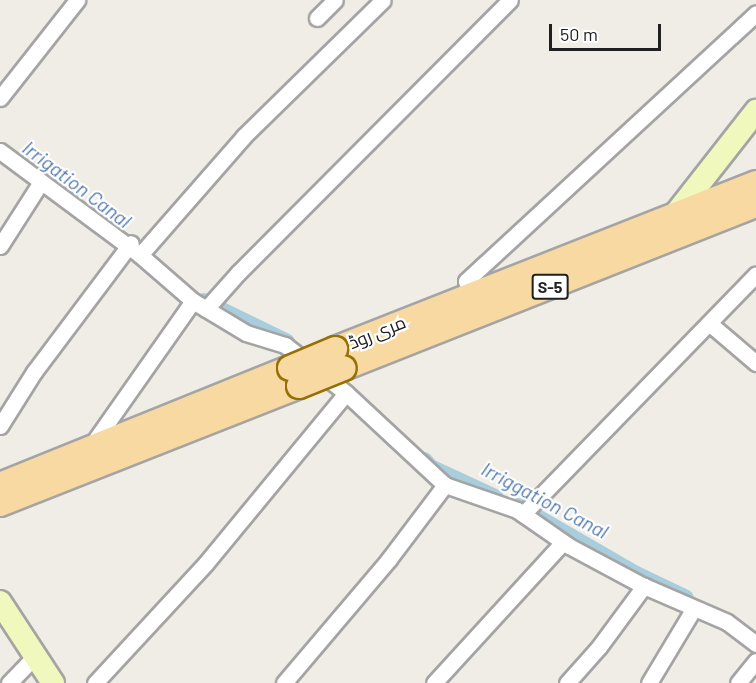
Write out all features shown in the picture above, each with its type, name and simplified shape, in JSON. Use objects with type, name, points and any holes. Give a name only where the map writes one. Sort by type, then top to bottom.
[{"type":"main road","name":"مری روڈ","points":[[340,358],[472,294],[756,183]]},
{"type":"main road","name":"مری روڈ","points":[[0,485],[82,458],[340,358],[756,205]]},
{"type":"main road","name":"مری روڈ","points":[[0,504],[82,458]]},
{"type":"street","points":[[0,98],[77,0]]},
{"type":"street","points":[[317,18],[335,0]]},
{"type":"street","points":[[0,426],[34,372],[133,248],[383,0]]},
{"type":"street","points":[[82,458],[200,305],[246,265],[510,0]]},
{"type":"street","points":[[472,294],[466,281],[756,13]]},
{"type":"street","points":[[673,217],[756,111]]},
{"type":"street","points":[[0,151],[133,248],[200,305],[246,333],[285,345],[346,393],[445,485],[523,514],[563,542],[644,586],[727,622],[756,644]]},
{"type":"street","points":[[0,246],[41,182]]},
{"type":"street","points":[[523,514],[756,274]]},
{"type":"street","points":[[709,323],[756,363]]},
{"type":"street","points":[[94,683],[207,563],[346,393]]},
{"type":"street","points":[[284,683],[389,560],[445,485]]},
{"type":"street","points":[[434,683],[563,542]]},
{"type":"street","points":[[567,683],[599,647],[644,586]]},
{"type":"street","points":[[0,602],[53,683]]},
{"type":"street","points":[[649,683],[694,608]]},
{"type":"street","points":[[9,683],[35,656]]},
{"type":"street","points":[[738,683],[756,661]]},
{"type":"waterway","name":"Irrigation Canal","points":[[110,224],[125,234],[127,240]]},
{"type":"waterway","name":"Irriggation Canal","points":[[203,300],[287,341]]},
{"type":"waterway","name":"Irriggation Canal","points":[[424,459],[430,466],[495,496]]},
{"type":"waterway","name":"Irriggation Canal","points":[[518,505],[636,573],[686,597]]}]
